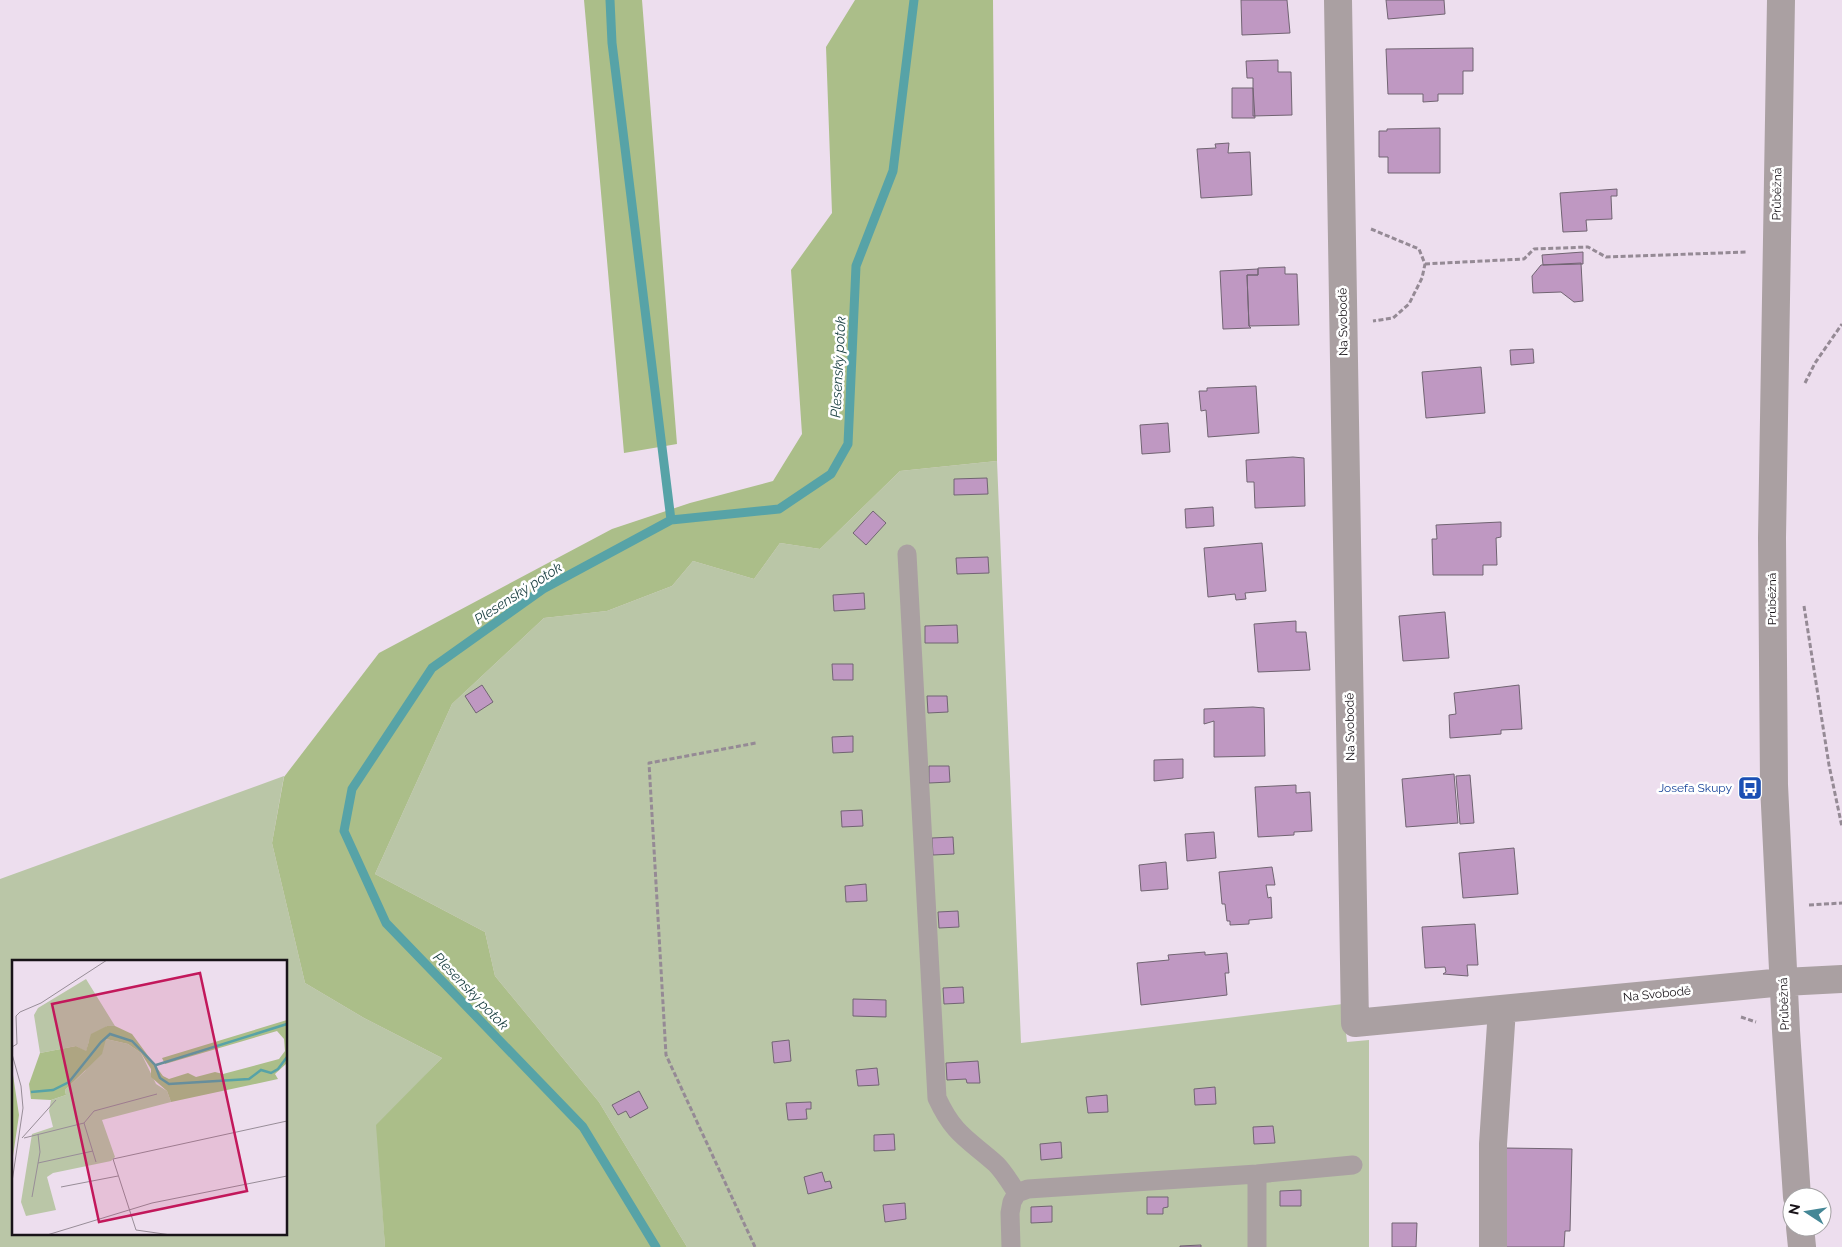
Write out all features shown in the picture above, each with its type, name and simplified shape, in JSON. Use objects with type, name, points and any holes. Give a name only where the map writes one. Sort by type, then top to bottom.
[{"type":"street","name":"Na Svobodě","points":[[1338,0],[1355,1023],[1784,982],[1842,979]]},
{"type":"street","name":"Průběžná","points":[[1781,0],[1776,251],[1773,652],[1774,786],[1791,1128],[1797,1187]]},
{"type":"street","points":[[1492,1247],[1493,1144],[1502,1009]]},
{"type":"lane","points":[[907,554],[937,1098],[948,1120],[961,1136],[997,1165],[1017,1193]]},
{"type":"lane","points":[[1011,1247],[1010,1213],[1012,1202],[1017,1193],[1028,1189],[1257,1174],[1353,1165]]},
{"type":"lane","points":[[1257,1174],[1257,1247]]},
{"type":"path","points":[[1342,220],[1389,235],[1419,249],[1425,264],[1422,278],[1409,304],[1392,318],[1344,326]]},
{"type":"path","points":[[1425,264],[1524,259],[1534,249],[1588,247],[1606,257],[1776,251]]},
{"type":"path","points":[[1804,385],[1815,363],[1842,324]]},
{"type":"path","points":[[1803,603],[1829,765],[1842,827]]},
{"type":"path","points":[[755,1247],[666,1055],[649,763],[756,743]]},
{"type":"green space","points":[[584,0],[642,0],[677,444],[624,453]]},
{"type":"green space","points":[[855,0],[993,0],[997,461],[900,471],[820,549],[780,543],[754,579],[693,561],[672,586],[607,611],[544,618],[452,704],[375,874],[485,932],[495,976],[599,1102],[687,1247],[385,1247],[376,1125],[442,1058],[364,1018],[305,983],[272,843],[284,777],[379,653],[612,529],[690,503],[773,481],[802,434],[791,270],[832,213],[826,47]]},
{"type":"green space","points":[[997,461],[1021,1043],[1343,1004],[1347,1042],[1369,1040],[1369,1247],[687,1247],[599,1102],[495,976],[485,932],[375,874],[452,704],[544,618],[607,611],[672,586],[693,561],[754,579],[780,543],[820,549],[900,471]]},
{"type":"green space","points":[[284,776],[272,843],[305,983],[364,1018],[442,1058],[377,1126],[385,1247],[0,1247],[0,879]]},
{"type":"building","points":[[1241,0],[1287,0],[1290,33],[1242,35]]},
{"type":"building","points":[[1386,0],[1444,0],[1445,14],[1388,19]]},
{"type":"building","points":[[1473,48],[1473,71],[1463,71],[1463,94],[1438,94],[1438,101],[1423,102],[1423,94],[1388,94],[1386,49]]},
{"type":"building","points":[[1278,60],[1278,72],[1291,72],[1292,115],[1253,116],[1253,78],[1247,78],[1246,61]]},
{"type":"building","points":[[1232,88],[1253,88],[1255,118],[1232,118]]},
{"type":"building","points":[[1440,128],[1440,173],[1388,173],[1388,157],[1379,157],[1379,131],[1387,131],[1387,129]]},
{"type":"building","points":[[1229,143],[1228,153],[1250,152],[1252,195],[1201,198],[1197,149],[1216,148],[1215,144]]},
{"type":"building","points":[[1617,189],[1617,196],[1611,196],[1612,219],[1586,220],[1587,231],[1563,232],[1560,193]]},
{"type":"building","points":[[1583,252],[1583,264],[1543,265],[1542,255]]},
{"type":"building","points":[[1581,263],[1583,301],[1574,302],[1561,292],[1533,293],[1532,276],[1541,265]]},
{"type":"building","points":[[1285,267],[1285,274],[1297,274],[1299,325],[1249,326],[1247,275],[1258,275],[1258,268]]},
{"type":"building","points":[[1258,269],[1258,275],[1247,275],[1249,326],[1251,328],[1223,329],[1220,271]]},
{"type":"building","points":[[1533,349],[1534,363],[1511,365],[1510,350]]},
{"type":"building","points":[[1481,367],[1485,413],[1426,418],[1422,372]]},
{"type":"building","points":[[1256,386],[1259,433],[1208,437],[1206,410],[1201,411],[1199,391],[1207,391],[1207,388]]},
{"type":"building","points":[[1168,423],[1170,452],[1142,454],[1140,425]]},
{"type":"building","points":[[1304,458],[1305,506],[1255,508],[1254,482],[1247,482],[1246,460]]},
{"type":"building","points":[[987,478],[988,494],[954,495],[954,479]]},
{"type":"building","points":[[1213,507],[1214,526],[1186,528],[1185,509]]},
{"type":"building","points":[[873,511],[886,523],[866,545],[853,533]]},
{"type":"building","points":[[1501,522],[1501,537],[1496,538],[1497,565],[1483,565],[1483,575],[1433,575],[1432,539],[1437,539],[1436,525]]},
{"type":"building","points":[[1262,543],[1266,591],[1245,593],[1246,599],[1236,600],[1235,594],[1208,597],[1204,548]]},
{"type":"building","points":[[988,557],[989,573],[957,574],[956,558]]},
{"type":"building","points":[[864,593],[865,609],[834,611],[833,595]]},
{"type":"building","points":[[1445,612],[1449,658],[1403,661],[1399,616]]},
{"type":"building","points":[[1296,621],[1296,632],[1306,632],[1310,670],[1258,672],[1254,624]]},
{"type":"building","points":[[957,625],[958,643],[925,643],[925,626]]},
{"type":"building","points":[[832,664],[853,664],[853,680],[833,680]]},
{"type":"building","points":[[482,685],[493,702],[476,713],[465,696]]},
{"type":"building","points":[[1519,685],[1522,729],[1501,730],[1501,734],[1450,738],[1449,715],[1456,714],[1454,693]]},
{"type":"building","points":[[927,696],[947,696],[948,712],[928,713]]},
{"type":"building","points":[[1264,708],[1265,756],[1214,757],[1214,721],[1204,724],[1204,709]]},
{"type":"building","points":[[853,736],[853,752],[833,753],[832,737]]},
{"type":"building","points":[[1183,759],[1183,778],[1154,781],[1154,760]]},
{"type":"building","points":[[929,766],[949,766],[950,782],[929,783]]},
{"type":"building","points":[[1454,774],[1458,823],[1406,827],[1402,779]]},
{"type":"building","points":[[1470,775],[1474,823],[1460,824],[1456,776]]},
{"type":"building","points":[[1296,785],[1296,793],[1310,792],[1312,831],[1294,832],[1294,835],[1258,837],[1255,787]]},
{"type":"building","points":[[862,810],[863,826],[842,827],[841,811]]},
{"type":"building","points":[[1214,832],[1216,858],[1187,861],[1185,834]]},
{"type":"building","points":[[953,837],[954,854],[933,855],[932,838]]},
{"type":"building","points":[[1514,848],[1518,894],[1463,898],[1459,853]]},
{"type":"building","points":[[1166,862],[1168,889],[1141,891],[1139,865]]},
{"type":"building","points":[[1272,867],[1275,885],[1266,885],[1268,898],[1271,897],[1272,918],[1249,920],[1249,924],[1230,925],[1230,921],[1227,921],[1225,904],[1222,904],[1219,872]]},
{"type":"building","points":[[866,884],[867,901],[846,902],[845,886]]},
{"type":"building","points":[[958,911],[959,927],[939,928],[938,912]]},
{"type":"building","points":[[1475,924],[1478,965],[1467,965],[1468,976],[1443,974],[1446,972],[1445,967],[1425,968],[1422,927]]},
{"type":"building","points":[[1205,952],[1205,955],[1227,953],[1229,973],[1225,973],[1227,995],[1141,1005],[1137,963],[1169,960],[1168,955]]},
{"type":"building","points":[[963,987],[964,1003],[944,1004],[943,988]]},
{"type":"building","points":[[853,999],[886,1000],[886,1017],[853,1016]]},
{"type":"building","points":[[789,1040],[791,1061],[774,1063],[772,1042]]},
{"type":"building","points":[[978,1061],[980,1083],[967,1083],[966,1079],[947,1080],[946,1063]]},
{"type":"building","points":[[877,1068],[879,1085],[858,1086],[856,1070]]},
{"type":"building","points":[[1215,1087],[1216,1104],[1195,1105],[1194,1089]]},
{"type":"building","points":[[639,1091],[648,1108],[630,1118],[626,1111],[618,1115],[612,1105]]},
{"type":"building","points":[[1107,1095],[1108,1112],[1088,1113],[1086,1097]]},
{"type":"building","points":[[811,1102],[811,1109],[806,1109],[807,1119],[788,1120],[786,1103]]},
{"type":"building","points":[[1273,1126],[1275,1143],[1254,1144],[1253,1127]]},
{"type":"building","points":[[894,1134],[895,1150],[874,1151],[874,1135]]},
{"type":"building","points":[[1061,1142],[1062,1158],[1041,1160],[1040,1144]]},
{"type":"building","points":[[1504,1148],[1572,1149],[1570,1231],[1565,1231],[1564,1247],[1503,1247]]},
{"type":"building","points":[[822,1172],[825,1182],[830,1181],[832,1188],[808,1194],[804,1177]]},
{"type":"building","points":[[1301,1190],[1301,1206],[1280,1206],[1280,1191]]},
{"type":"building","points":[[1147,1197],[1168,1197],[1168,1207],[1163,1208],[1163,1214],[1147,1214]]},
{"type":"building","points":[[905,1203],[906,1219],[885,1222],[883,1205]]},
{"type":"building","points":[[1052,1206],[1052,1222],[1031,1223],[1031,1207]]},
{"type":"building","points":[[1392,1223],[1417,1223],[1416,1247],[1392,1247]]},
{"type":"building","points":[[1201,1245],[1201,1247],[1180,1247],[1180,1246]]},
{"type":"waterway","points":[[610,0],[612,43],[671,520]]},
{"type":"waterway","name":"Plesenský potok","points":[[656,1247],[583,1127],[386,923],[344,831],[352,789],[432,668],[543,589],[671,520],[779,509],[831,474],[848,444],[856,266],[893,171],[914,0]]},
{"type":"place","name":"Josefa Skupy","points":[[1750,788]]}]
